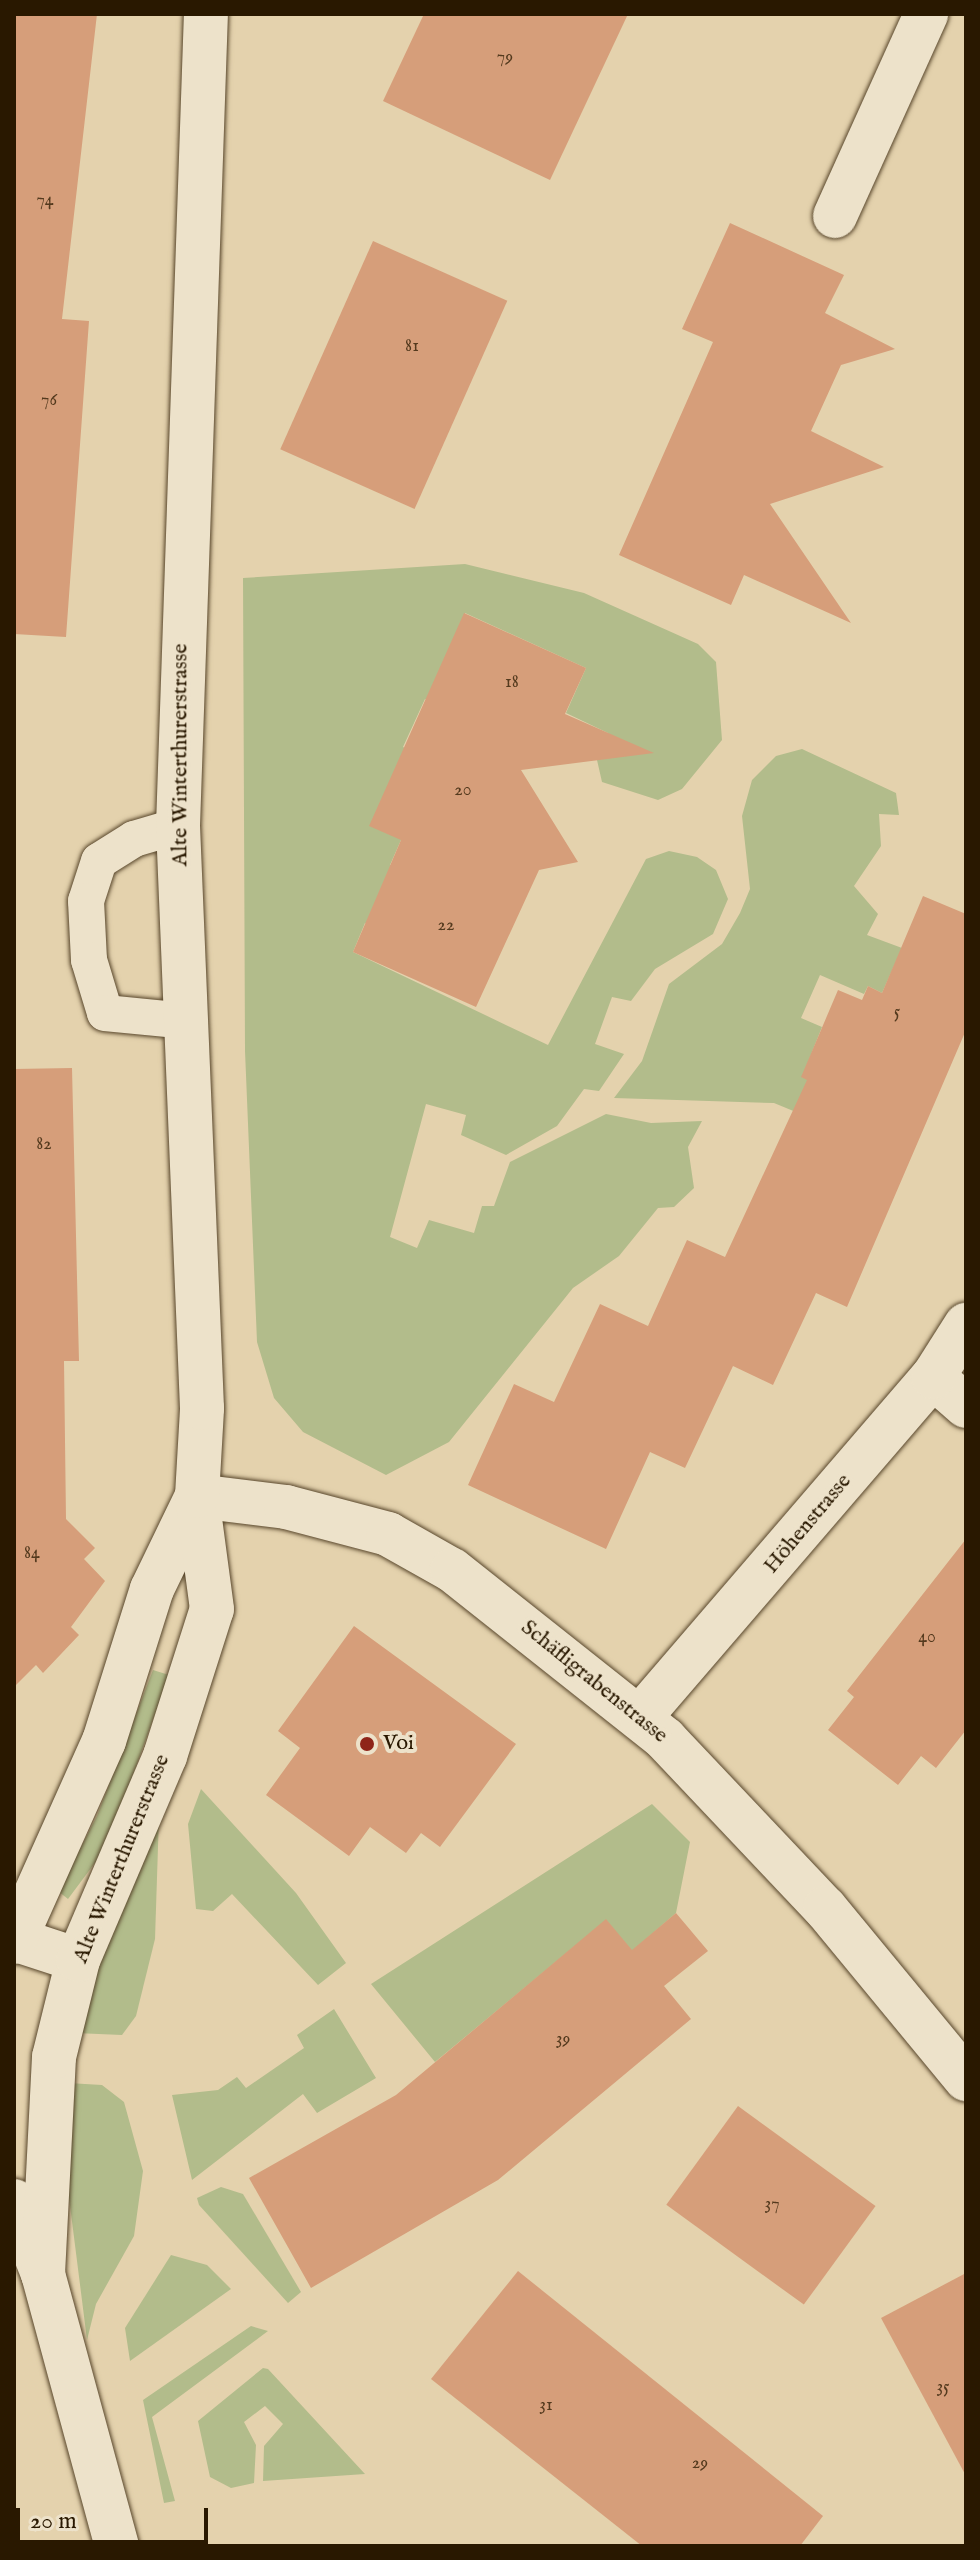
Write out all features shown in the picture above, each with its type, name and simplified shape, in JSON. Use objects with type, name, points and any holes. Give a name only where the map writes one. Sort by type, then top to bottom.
[{"type":"main road","name":"Alte Winterthurerstrasse","points":[[43,2274],[54,2057],[78,1960],[165,1756],[212,1609],[197,1496],[202,1408],[178,826],[206,14]]},
{"type":"main road","points":[[835,216],[926,14]]},
{"type":"main road","name":"Höhenstrasse","points":[[641,1716],[933,1377],[966,1325]]},
{"type":"main road","points":[[933,1377],[966,1406]]},
{"type":"main road","name":"Alte Winterthurerstrasse","points":[[14,1940],[104,1741],[152,1589],[197,1496]]},
{"type":"main road","name":"Schäfligrabenstrasse","points":[[197,1496],[286,1507],[388,1534],[452,1570],[641,1716],[825,1908],[966,2079]]},
{"type":"main road","points":[[14,1940],[78,1960]]},
{"type":"main road","name":"Alte Winterthurerstrasse","points":[[14,2201],[43,2274],[117,2546]]},
{"type":"lane","points":[[178,826],[134,839],[99,861],[86,901],[89,960],[105,1013],[186,1021]]},
{"type":"green space","points":[[465,564],[584,593],[698,644],[716,662],[722,740],[682,789],[658,800],[602,782],[597,760],[615,751],[608,733],[566,713],[586,668],[465,613],[436,703],[425,699],[403,747],[413,752],[401,840],[390,865],[404,872],[378,929],[365,923],[353,952],[548,1045],[646,859],[669,851],[697,857],[716,870],[728,899],[713,934],[655,969],[631,1001],[612,997],[595,1044],[624,1054],[599,1091],[584,1089],[557,1126],[506,1155],[461,1135],[466,1115],[426,1104],[390,1237],[417,1248],[429,1220],[474,1233],[482,1206],[494,1206],[510,1162],[606,1114],[651,1123],[702,1121],[688,1147],[694,1188],[674,1207],[658,1208],[619,1256],[573,1288],[449,1442],[386,1475],[303,1432],[274,1398],[257,1342],[245,1051],[243,578]]},
{"type":"green space","points":[[802,749],[896,793],[899,815],[879,814],[881,846],[854,886],[878,914],[867,935],[902,948],[882,993],[868,986],[864,994],[820,975],[801,1018],[822,1027],[802,1077],[915,1125],[888,1150],[774,1103],[614,1098],[642,1061],[669,984],[722,944],[740,913],[750,889],[742,816],[752,780],[776,756]]},
{"type":"green space","points":[[153,1670],[169,1675],[129,1786],[100,1856],[68,1899],[58,1891],[97,1816]]},
{"type":"green space","points":[[201,1789],[296,1893],[346,1963],[318,1985],[232,1894],[213,1911],[196,1909],[188,1824]]},
{"type":"green space","points":[[652,1804],[690,1842],[676,1913],[632,1951],[606,1920],[435,2062],[371,1984]]},
{"type":"green space","points":[[159,1816],[155,1939],[136,2016],[122,2035],[75,2033],[84,1989]]},
{"type":"green space","points":[[334,2009],[376,2078],[317,2113],[303,2094],[192,2180],[172,2095],[218,2090],[237,2077],[246,2088],[304,2048],[297,2035]]},
{"type":"green space","points":[[68,2083],[102,2085],[124,2102],[143,2171],[134,2236],[96,2304],[87,2340],[65,2166]]},
{"type":"green space","points":[[221,2187],[243,2194],[301,2292],[288,2303],[199,2205],[197,2198]]},
{"type":"green space","points":[[171,2255],[207,2265],[231,2289],[130,2361],[125,2328]]},
{"type":"green space","points":[[251,2326],[268,2331],[152,2417],[175,2501],[164,2503],[143,2400]]},
{"type":"green space","points":[[263,2368],[268,2369],[365,2474],[263,2481],[264,2446],[283,2424],[265,2406],[244,2422],[256,2445],[254,2483],[231,2488],[210,2477],[198,2421]]},
{"type":"building","points":[[14,14],[97,14],[62,319],[89,321],[66,637],[14,634]]},
{"type":"building","points":[[424,14],[628,14],[550,180],[383,101]]},
{"type":"building","points":[[730,223],[844,275],[825,313],[895,349],[841,365],[811,431],[884,467],[770,504],[851,623],[744,575],[731,605],[619,555],[713,342],[682,329]]},
{"type":"building","points":[[373,241],[507,301],[415,509],[280,449]]},
{"type":"building","points":[[464,613],[586,668],[565,714],[654,753],[521,770],[578,862],[539,870],[476,1007],[353,952],[401,840],[369,826]]},
{"type":"building","points":[[923,896],[966,914],[966,1030],[847,1307],[816,1293],[773,1385],[733,1366],[685,1468],[650,1452],[606,1549],[468,1485],[514,1384],[554,1402],[600,1304],[648,1326],[687,1240],[725,1257],[807,1080],[801,1077],[838,990],[862,1000],[868,986],[882,993]]},
{"type":"building","points":[[72,1068],[79,1361],[64,1361],[66,1519],[95,1548],[84,1559],[105,1581],[71,1627],[79,1635],[43,1673],[36,1665],[14,1687],[14,1069]]},
{"type":"building","points":[[966,1539],[966,1730],[936,1768],[921,1756],[898,1785],[828,1730],[854,1697],[847,1691]]},
{"type":"building","points":[[354,1626],[516,1744],[440,1847],[421,1833],[406,1853],[370,1827],[349,1856],[266,1795],[300,1748],[278,1731]]},
{"type":"building","points":[[676,1913],[708,1951],[664,1986],[691,2019],[498,2180],[311,2288],[249,2178],[396,2095],[606,1919],[632,1950]]},
{"type":"building","points":[[738,2106],[876,2206],[804,2305],[666,2205]]},
{"type":"building","points":[[518,2271],[823,2516],[800,2546],[642,2546],[431,2379]]},
{"type":"building","points":[[966,2273],[966,2476],[881,2318]]},
{"type":"place","name":"Voi","points":[[367,1744]]}]
